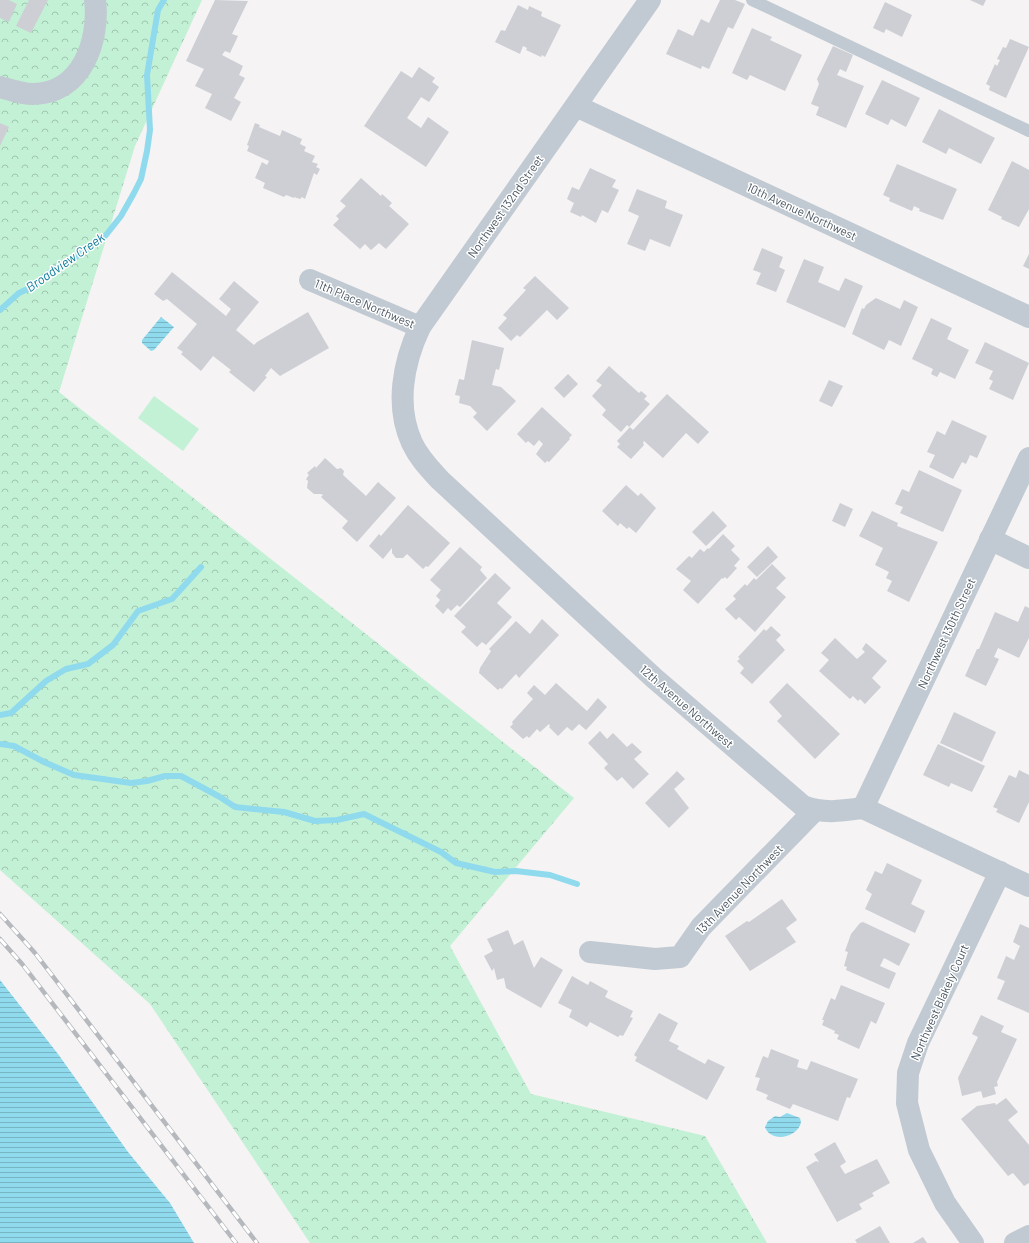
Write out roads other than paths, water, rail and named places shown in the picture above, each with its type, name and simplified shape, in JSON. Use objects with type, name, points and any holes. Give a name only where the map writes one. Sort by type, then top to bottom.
[{"type":"street","points":[[0,87],[25,94],[47,93],[58,88],[75,76],[87,59],[94,37],[94,0]]},
{"type":"street","name":"Northwest 132nd Street","points":[[407,428],[402,401],[403,382],[409,355],[420,327],[650,0]]},
{"type":"street","name":"10th Avenue Northwest","points":[[576,106],[1029,317]]},
{"type":"street","name":"11th Place Northwest","points":[[310,280],[420,327]]},
{"type":"street","name":"12th Avenue Northwest","points":[[407,428],[412,444],[422,460],[440,480],[654,678],[792,797],[803,806],[815,810],[838,812],[862,808]]},
{"type":"street","name":"Northwest 130th Street","points":[[862,808],[1029,458]]},
{"type":"street","points":[[990,539],[1029,558]]},
{"type":"street","points":[[862,808],[1029,886]]},
{"type":"street","name":"13th Avenue Northwest","points":[[590,952],[655,959],[680,957],[701,927],[815,810]]},
{"type":"street","name":"Northwest Blakely Court","points":[[973,1243],[945,1203],[919,1150],[907,1103],[908,1073],[918,1043],[1000,872]]},
{"type":"street","points":[[1015,1243],[1029,1236]]},
{"type":"lane","points":[[752,0],[1029,131]]},
{"type":"water","points":[[161,317],[174,327],[154,350],[151,351],[142,343],[142,340]]},
{"type":"water","points":[[0,980],[58,1054],[128,1152],[170,1203],[194,1243],[0,1243]]},
{"type":"water","points":[[787,1113],[800,1118],[801,1122],[799,1127],[790,1135],[778,1137],[773,1136],[765,1127],[768,1121],[775,1116],[780,1117]]},
{"type":"waterway","name":"Broadview Creek","points":[[0,310],[19,293],[34,286],[54,269],[73,259],[106,235],[121,216],[134,193],[141,179],[147,151],[150,130],[147,75],[158,10],[164,0]]},
{"type":"waterway","points":[[0,715],[11,713],[46,681],[66,669],[88,664],[113,645],[138,611],[172,599],[201,567]]},
{"type":"waterway","points":[[0,744],[14,746],[44,762],[74,775],[131,783],[147,781],[165,776],[181,776],[220,797],[235,807],[284,812],[315,821],[337,820],[364,814],[441,852],[456,863],[495,872],[516,871],[550,875],[577,884]]},
{"type":"railway","points":[[0,914],[35,953],[257,1243]]},
{"type":"railway","points":[[0,939],[23,965],[236,1243]]}]
